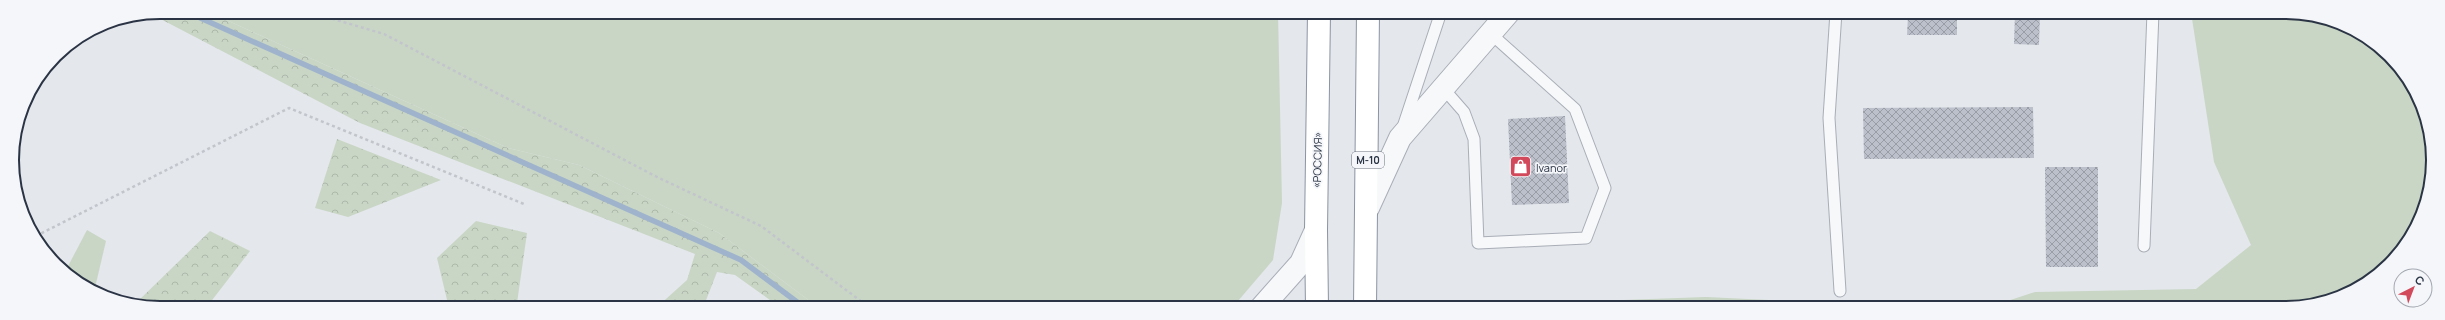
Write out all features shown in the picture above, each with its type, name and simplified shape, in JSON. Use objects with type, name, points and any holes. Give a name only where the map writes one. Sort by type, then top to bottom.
[{"type":"highway","name":"«РОССИЯ»","points":[[1317,301],[1316,230],[1319,19]]},
{"type":"highway","name":"М-10","points":[[1365,301],[1368,208],[1368,19]]},
{"type":"street","points":[[1368,208],[1400,138],[1503,19]]},
{"type":"street","points":[[1267,301],[1300,263],[1316,230]]},
{"type":"lane","points":[[1400,138],[1440,19]]},
{"type":"lane","points":[[1836,19],[1829,118],[1840,291]]},
{"type":"lane","points":[[2144,246],[2153,19]]},
{"type":"lane","points":[[1443,88],[1464,112],[1474,139],[1478,244],[1586,238],[1606,188],[1575,108],[1490,34]]},
{"type":"path","points":[[333,19],[384,34],[657,178],[761,226],[861,301]]},
{"type":"path","points":[[40,234],[289,108],[524,204]]},
{"type":"green space","points":[[161,19],[224,19],[508,148],[579,165],[719,233],[810,301],[771,301],[735,275],[717,272],[706,301],[664,301],[687,280],[695,254],[360,123]]},
{"type":"green space","points":[[224,19],[1278,19],[1282,203],[1273,260],[1238,301],[810,301],[719,233],[579,165],[508,148]]},
{"type":"green space","points":[[2192,19],[2303,20],[2330,26],[2356,38],[2385,60],[2397,74],[2407,90],[2419,115],[2426,151],[2425,178],[2419,205],[2407,230],[2397,246],[2385,260],[2371,272],[2356,282],[2330,294],[2294,301],[2007,301],[2035,292],[2196,289],[2251,245],[2214,162]]},
{"type":"green space","points":[[337,139],[441,180],[348,217],[315,208]]},
{"type":"green space","points":[[20,152],[20,178],[19,169]]},
{"type":"green space","points":[[476,221],[527,233],[517,301],[447,301],[437,258]]},
{"type":"green space","points":[[87,230],[106,241],[96,285],[68,267]]},
{"type":"green space","points":[[210,231],[250,251],[211,301],[151,301],[140,300]]},
{"type":"green space","points":[[1706,297],[1789,301],[1594,301]]},
{"type":"building","points":[[1908,19],[1957,19],[1957,35],[1907,35]]},
{"type":"building","points":[[2015,19],[2040,19],[2039,45],[2014,44]]},
{"type":"building","points":[[2033,107],[2034,158],[1864,159],[1863,108]]},
{"type":"building","points":[[1565,116],[1569,203],[1512,205],[1508,119]]},
{"type":"building","points":[[2045,167],[2098,167],[2098,267],[2046,267]]},
{"type":"waterway","points":[[203,19],[741,260],[796,301]]},
{"type":"place","name":"Ivanor","points":[[1521,167]]}]
